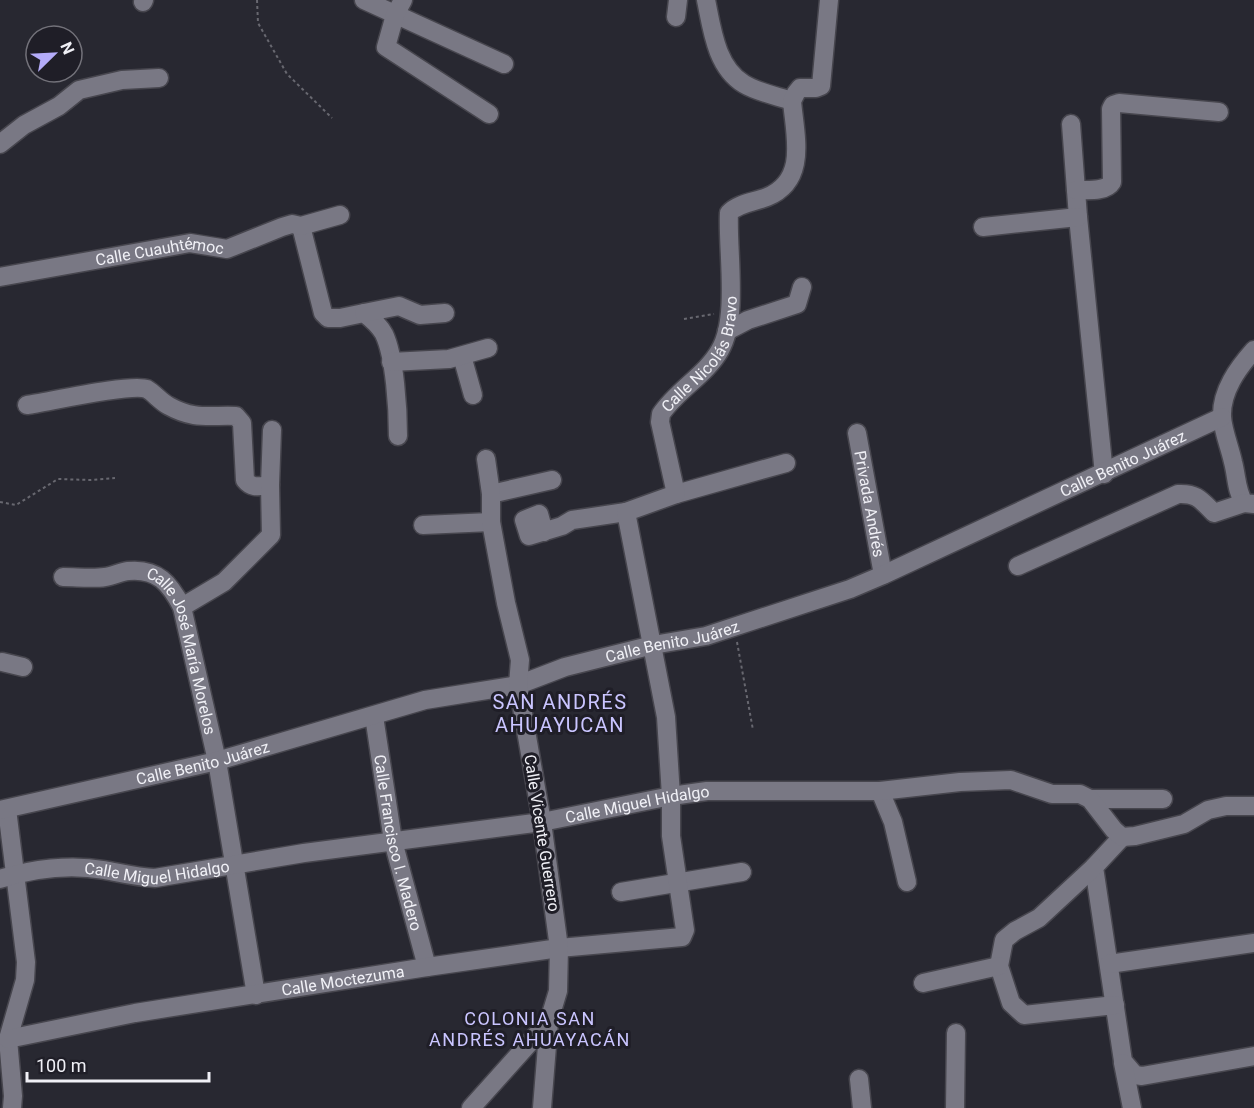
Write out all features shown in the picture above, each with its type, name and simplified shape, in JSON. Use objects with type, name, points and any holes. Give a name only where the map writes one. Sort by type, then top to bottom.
[{"type":"street","points":[[364,0],[399,8],[504,64]]},
{"type":"street","points":[[706,0],[720,55],[730,73],[744,84],[792,101],[795,93],[801,88],[821,86],[829,0]]},
{"type":"street","points":[[399,8],[386,46],[489,114]]},
{"type":"street","points":[[0,144],[24,125],[59,106],[79,90],[122,80],[159,78]]},
{"type":"street","name":"Calle Nicolás Bravo","points":[[676,494],[660,422],[661,414],[721,349],[727,331],[729,312],[731,268],[729,213],[733,208],[769,196],[784,187],[793,175],[796,160],[792,101]]},
{"type":"street","points":[[1077,190],[1105,188],[1112,182],[1111,109],[1113,105],[1119,103],[1219,112]]},
{"type":"street","points":[[1071,124],[1104,474]]},
{"type":"street","name":"Calle Cuauhtémoc","points":[[0,277],[190,243],[227,249],[282,227],[292,224],[301,226],[340,215]]},
{"type":"street","points":[[983,226],[1078,217]]},
{"type":"street","points":[[301,226],[323,313],[328,318],[399,306],[420,315],[445,313]]},
{"type":"street","points":[[727,331],[748,320],[797,304],[801,287]]},
{"type":"street","points":[[364,313],[377,323],[384,334],[391,362],[398,414],[398,436]]},
{"type":"street","points":[[391,362],[449,359],[488,348]]},
{"type":"street","points":[[1249,504],[1237,492],[1235,471],[1222,417],[1228,389],[1236,373],[1254,350]]},
{"type":"street","points":[[462,356],[472,395]]},
{"type":"street","points":[[27,405],[137,388],[147,389],[168,406],[194,417],[236,416],[242,423],[245,480],[249,485],[255,487],[270,485]]},
{"type":"street","name":"Calle Benito Juárez","points":[[3,809],[217,761],[425,700],[518,685],[565,667],[734,628],[850,589],[1104,474],[1222,417]]},
{"type":"street","points":[[182,607],[224,582],[271,535],[272,430]]},
{"type":"street","name":"Privada Andrés","points":[[857,433],[883,574]]},
{"type":"street","name":"Calle Vicente Guerrero","points":[[471,1108],[549,1021],[558,991],[559,948],[542,822],[518,685],[520,660],[506,603],[491,522],[491,494],[486,459]]},
{"type":"street","points":[[532,486],[539,514],[535,540],[572,520],[626,512],[676,494],[786,463]]},
{"type":"street","points":[[491,494],[552,480]]},
{"type":"street","points":[[1018,566],[1178,494],[1189,493],[1200,499],[1214,513],[1249,504]]},
{"type":"street","points":[[626,512],[666,717],[671,836],[679,883]]},
{"type":"street","points":[[423,525],[491,522]]},
{"type":"street","name":"Calle José María Morelos","points":[[63,577],[100,578],[126,571],[140,571],[164,580],[171,587],[182,607],[217,761],[256,995]]},
{"type":"street","points":[[1,662],[23,667]]},
{"type":"street","name":"Calle Francisco I. Madero","points":[[374,716],[393,841],[427,967]]},
{"type":"street","name":"Calle Miguel Hidalgo","points":[[8,877],[79,867],[132,877],[155,878],[393,841],[542,822],[707,791],[880,791],[960,782],[1011,780],[1052,794],[1080,794],[1090,799],[1163,800]]},
{"type":"street","points":[[880,791],[893,822],[907,882]]},
{"type":"street","points":[[1090,799],[1122,837]]},
{"type":"street","points":[[1115,1005],[1024,1015],[1011,1003],[999,966],[1004,940],[1015,931],[1040,918],[1122,837],[1184,824],[1208,810],[1226,806],[1254,806]]},
{"type":"street","points":[[3,809],[8,877],[27,962],[25,980],[8,1039],[12,1108]]},
{"type":"street","points":[[1094,867],[1132,1108]]},
{"type":"street","points":[[621,892],[742,872]]},
{"type":"street","name":"Calle Moctezuma","points":[[8,1039],[135,1013],[427,967],[559,948],[682,937],[685,930],[679,883]]},
{"type":"street","points":[[1109,964],[1254,944]]},
{"type":"street","points":[[923,983],[999,966]]},
{"type":"street","points":[[542,1108],[549,1021]]},
{"type":"street","points":[[956,1033],[956,1108]]},
{"type":"street","points":[[1123,1061],[1135,1075],[1142,1076],[1254,1056]]},
{"type":"street","points":[[860,1079],[862,1108]]},
{"type":"path","points":[[257,0],[258,23],[287,74],[332,118]]},
{"type":"path","points":[[684,319],[729,312]]},
{"type":"path","points":[[0,502],[16,505],[58,479],[115,478]]},
{"type":"path","points":[[734,628],[753,730]]},
{"type":"district","name":"SAN ANDRÉS AHUAYUCAN","points":[[560,714]]},
{"type":"district","name":"COLONIA SAN ANDRÉS AHUAYACÁN","points":[[530,1028]]}]
